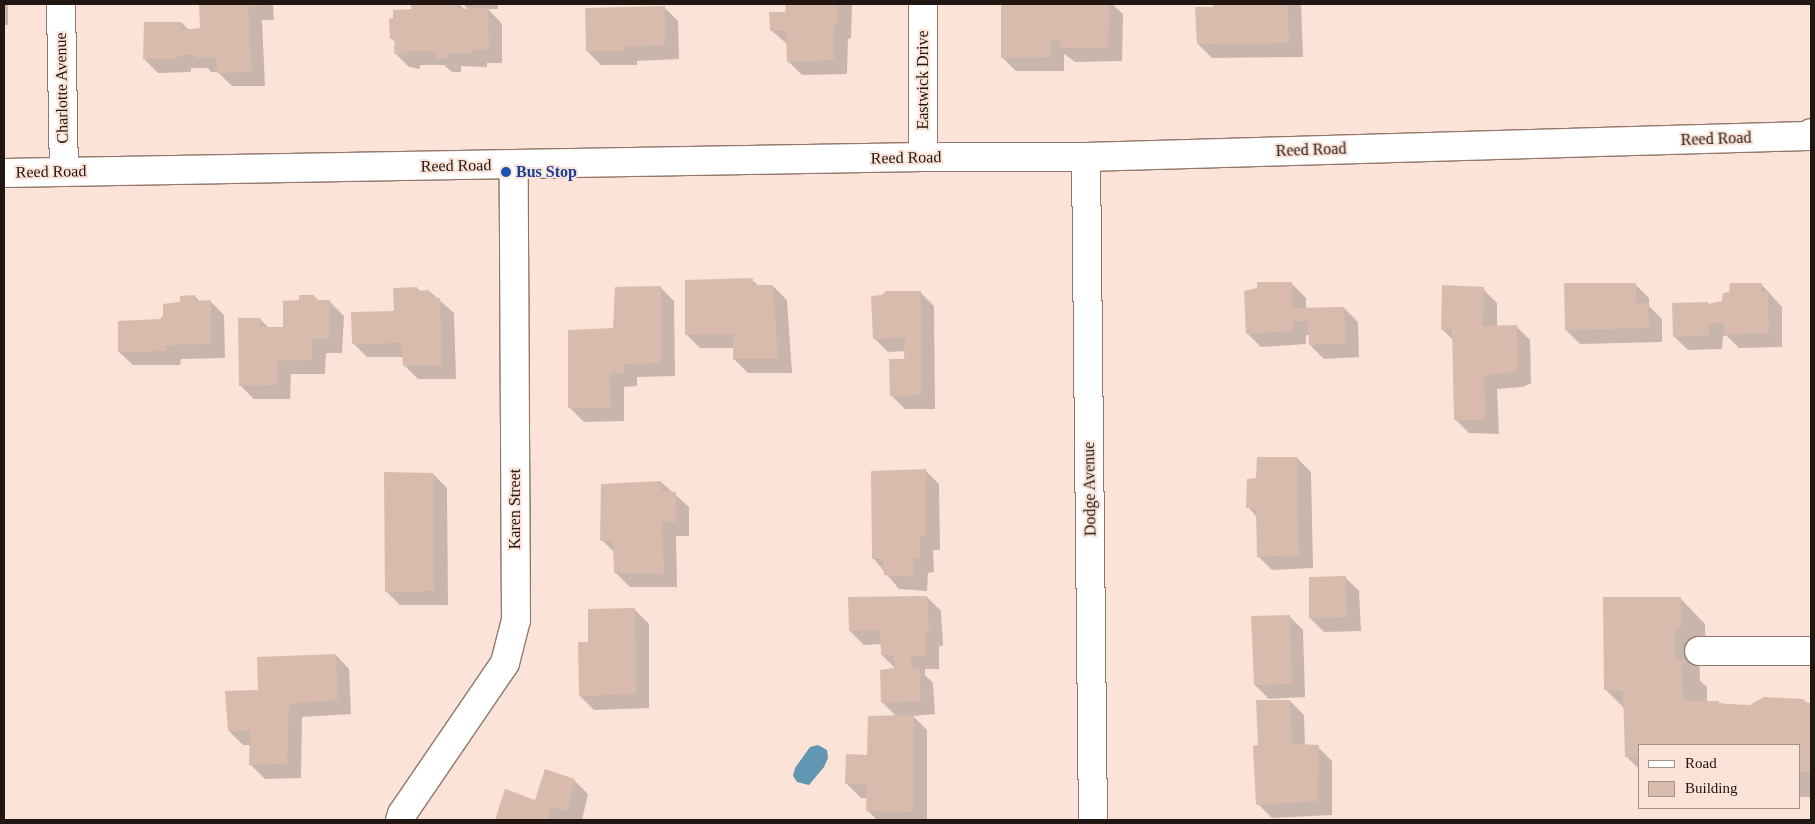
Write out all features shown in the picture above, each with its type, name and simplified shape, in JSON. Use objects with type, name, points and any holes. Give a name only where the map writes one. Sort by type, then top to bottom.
[{"type":"main road","name":"Charlotte Avenue","points":[[61,4],[64,172]]},
{"type":"main road","name":"Eastwick Drive","points":[[922,4],[923,157]]},
{"type":"main road","name":"Reed Road","points":[[4,172],[923,157],[1086,157],[1810,136]]},
{"type":"main road","name":"Dodge Avenue","points":[[1086,157],[1093,820]]},
{"type":"main road","name":"Karen Street","points":[[400,820],[402,814],[505,663],[516,620],[514,165]]},
{"type":"main road","points":[[1699,651],[1811,651]]},
{"type":"water","points":[[818,745],[827,750],[828,758],[824,767],[809,785],[797,782],[793,776],[795,768],[810,747]]},
{"type":"building","points":[[199,4],[260,4],[260,6],[248,7],[252,72],[217,73],[216,58],[196,58],[197,55],[178,55],[177,59],[143,59],[144,22],[182,22],[182,30],[200,28]]},
{"type":"building","points":[[411,4],[457,4],[457,9],[488,8],[489,49],[474,50],[473,53],[448,53],[447,59],[437,59],[437,51],[407,51],[406,55],[394,54],[395,39],[390,39],[389,19],[393,18],[393,10],[411,9]]},
{"type":"building","points":[[786,4],[838,4],[838,25],[834,25],[834,60],[787,62],[786,31],[770,31],[769,12],[785,12]]},
{"type":"building","points":[[1001,4],[1109,4],[1108,48],[1060,48],[1060,40],[1051,40],[1051,57],[1001,58]]},
{"type":"building","points":[[1213,4],[1288,4],[1289,43],[1197,44],[1195,7],[1213,7]]},
{"type":"building","points":[[665,6],[665,45],[624,47],[624,51],[586,51],[585,8]]},
{"type":"building","points":[[753,278],[752,285],[773,285],[778,359],[733,359],[733,334],[685,335],[685,280]]},
{"type":"building","points":[[1257,282],[1292,282],[1292,305],[1295,308],[1344,307],[1346,343],[1309,345],[1308,321],[1293,321],[1293,331],[1246,334],[1244,291],[1257,288]]},
{"type":"building","points":[[1564,283],[1636,283],[1636,303],[1648,303],[1649,328],[1565,330]]},
{"type":"building","points":[[1730,283],[1762,283],[1761,291],[1768,292],[1769,333],[1724,335],[1723,322],[1709,323],[1709,335],[1673,337],[1672,303],[1708,302],[1708,304],[1722,301],[1723,293],[1729,292]]},
{"type":"building","points":[[1442,285],[1484,287],[1483,326],[1517,325],[1518,369],[1509,373],[1484,375],[1485,420],[1454,420],[1452,329],[1441,330]]},
{"type":"building","points":[[661,286],[661,363],[623,364],[624,373],[610,373],[611,408],[568,408],[568,330],[613,328],[615,287]]},
{"type":"building","points":[[417,287],[418,291],[429,290],[429,297],[440,298],[442,365],[403,366],[401,343],[352,344],[351,312],[394,311],[393,288]]},
{"type":"building","points":[[886,291],[921,291],[921,395],[890,396],[889,359],[904,359],[905,337],[873,339],[871,296],[882,295]]},
{"type":"building","points":[[195,295],[195,301],[211,300],[211,344],[167,345],[167,351],[118,352],[118,321],[160,319],[163,315],[163,304],[180,302],[180,296]]},
{"type":"building","points":[[299,295],[314,295],[315,300],[330,300],[329,339],[312,339],[312,360],[277,361],[277,385],[239,386],[238,318],[261,318],[260,327],[283,327],[283,301],[299,300]]},
{"type":"building","points":[[1257,457],[1297,457],[1299,555],[1257,557],[1256,508],[1246,508],[1247,479],[1256,478]]},
{"type":"building","points":[[926,469],[926,536],[920,536],[920,558],[914,559],[914,577],[884,575],[883,559],[872,559],[871,471]]},
{"type":"building","points":[[384,472],[433,473],[434,591],[385,592]]},
{"type":"building","points":[[661,481],[662,491],[676,492],[676,522],[662,522],[664,574],[614,573],[613,541],[600,541],[601,484]]},
{"type":"building","points":[[1346,576],[1347,617],[1309,618],[1309,577]]},
{"type":"building","points":[[927,596],[929,633],[926,632],[926,656],[911,656],[912,668],[919,668],[921,701],[881,703],[880,670],[894,668],[894,655],[881,655],[880,630],[849,631],[848,597]]},
{"type":"building","points":[[1603,597],[1681,597],[1681,629],[1675,628],[1675,661],[1682,661],[1683,701],[1719,701],[1719,704],[1750,705],[1764,697],[1804,699],[1805,703],[1811,703],[1811,772],[1800,772],[1800,744],[1638,744],[1638,757],[1625,757],[1623,691],[1604,690]]},
{"type":"building","points":[[635,608],[636,694],[579,696],[578,642],[588,642],[588,609]]},
{"type":"building","points":[[1290,615],[1292,684],[1254,685],[1251,616]]},
{"type":"building","points":[[336,654],[338,700],[289,704],[287,764],[249,765],[250,731],[228,731],[225,691],[258,690],[257,657]]},
{"type":"building","points":[[1256,700],[1290,700],[1292,744],[1319,745],[1318,801],[1256,805],[1253,746],[1258,745]]},
{"type":"building","points":[[914,715],[913,812],[866,811],[867,785],[845,784],[846,754],[867,755],[868,716]]},
{"type":"building","points":[[545,769],[575,779],[567,812],[552,806],[547,820],[495,820],[505,789],[535,800]]},
{"type":"place","name":"Bus Stop","points":[[506,172]]}]
